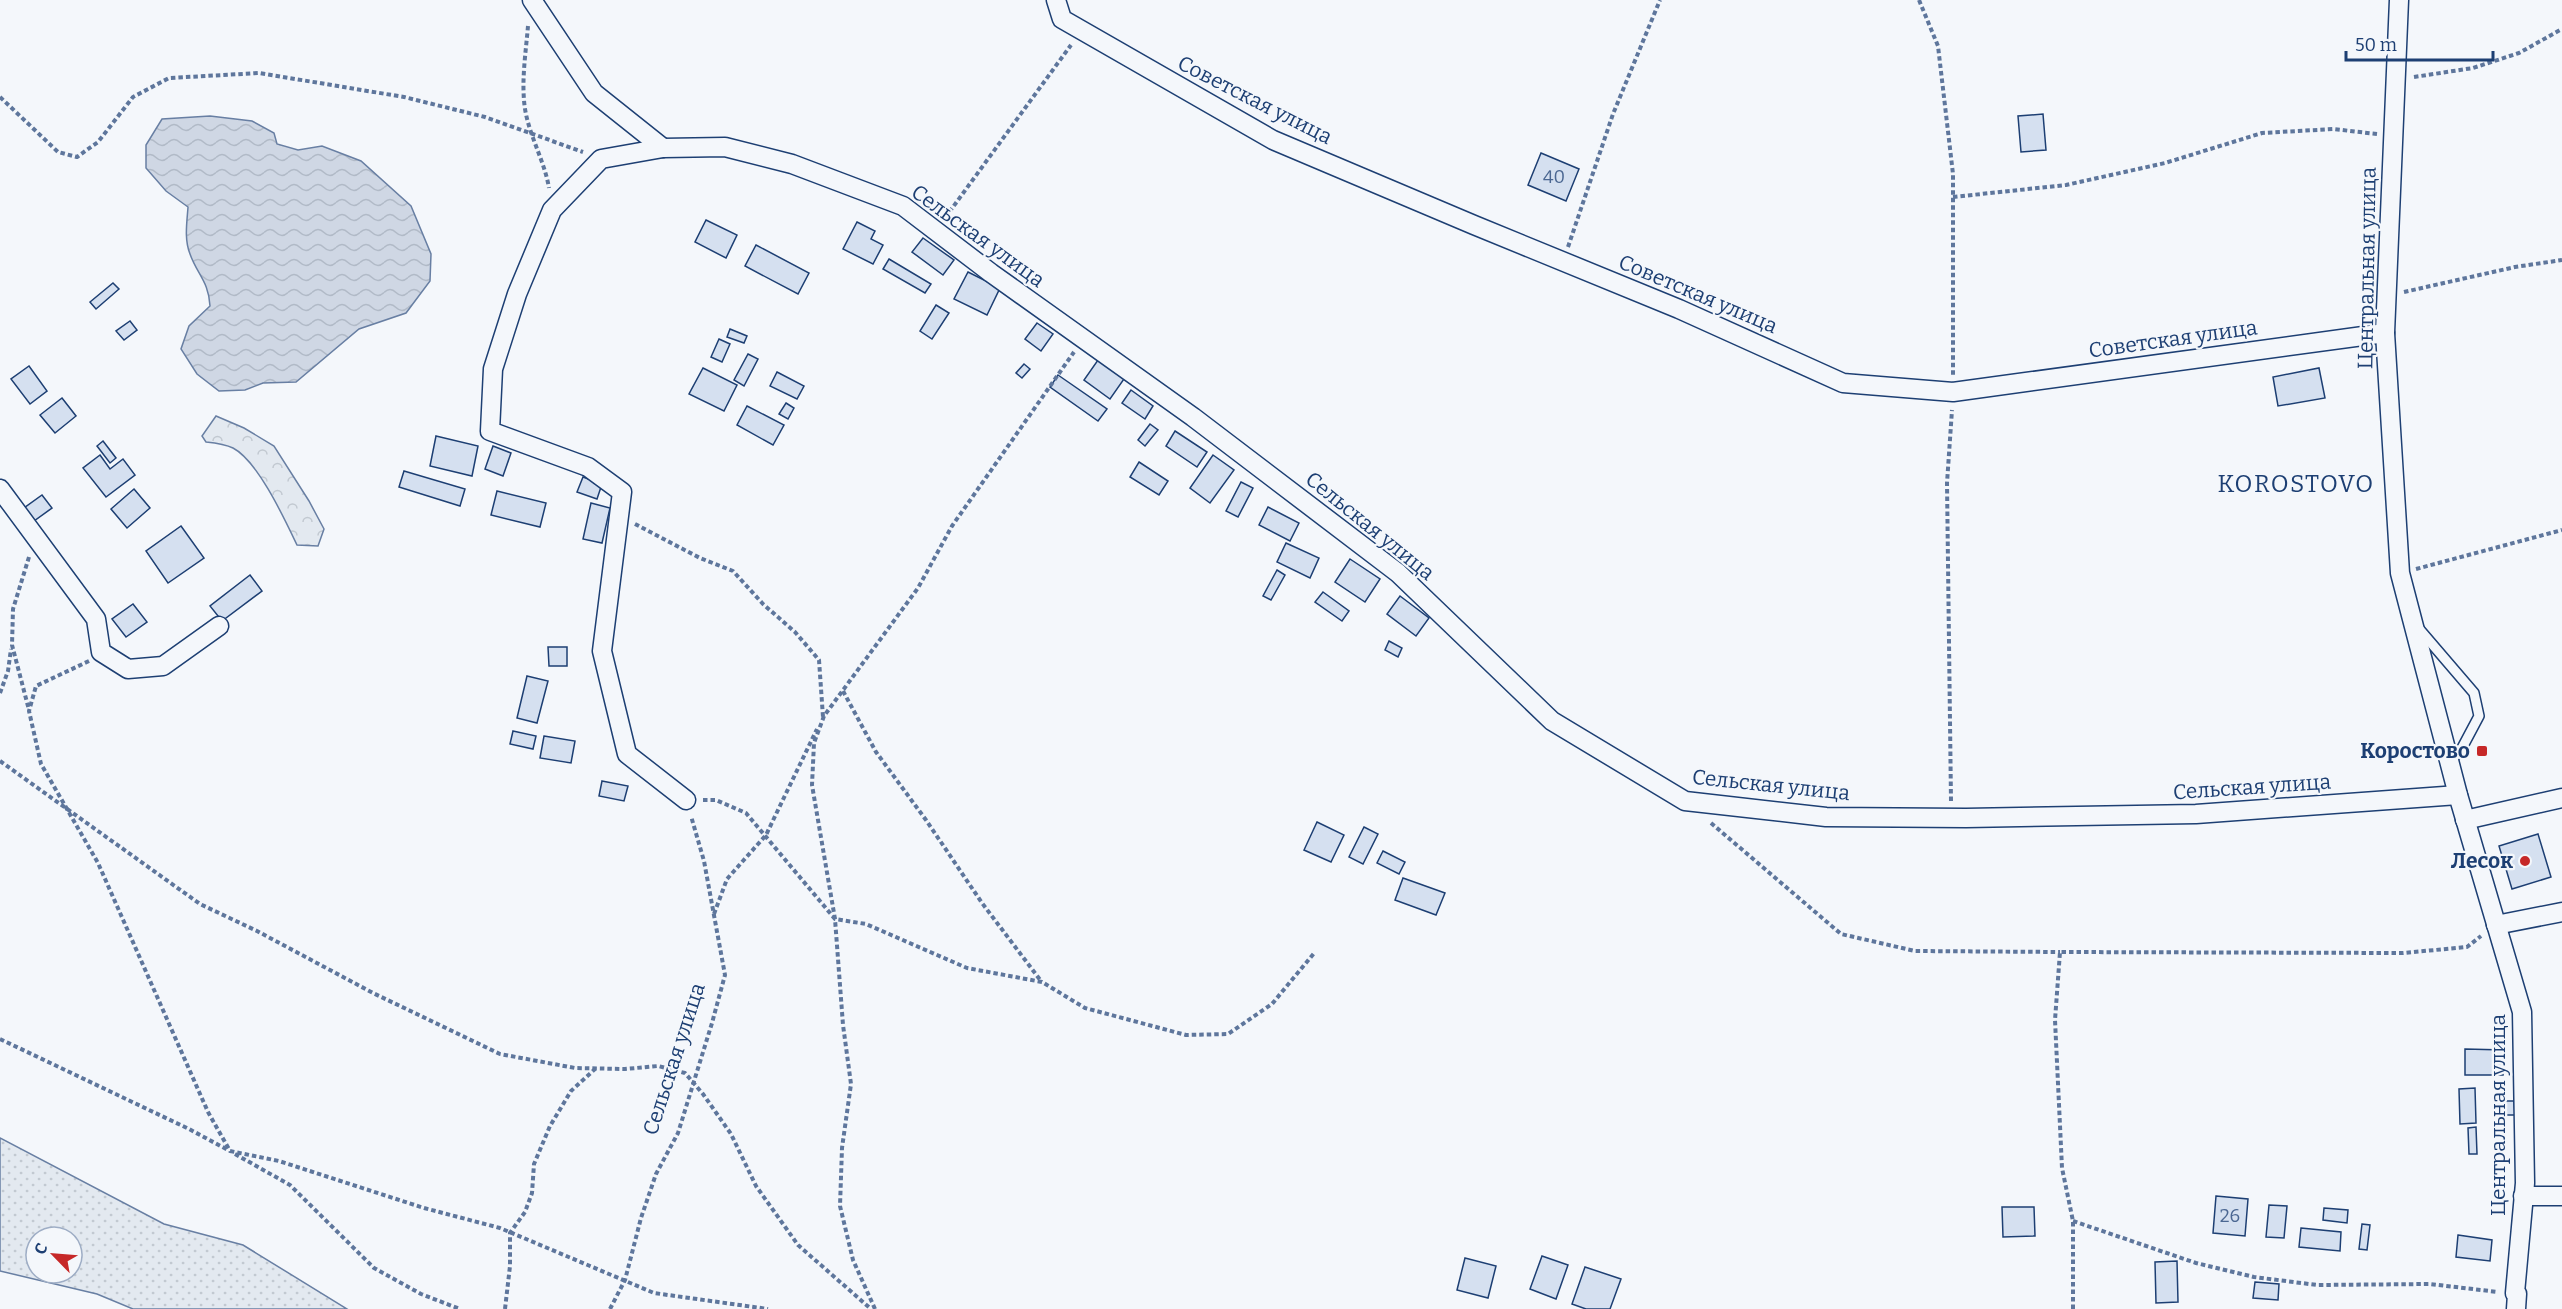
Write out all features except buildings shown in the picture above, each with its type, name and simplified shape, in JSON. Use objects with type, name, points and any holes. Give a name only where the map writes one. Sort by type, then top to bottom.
[{"type":"street","points":[[532,0],[594,93],[663,148]]},
{"type":"street","name":"Советская улица","points":[[1056,0],[1062,19],[1273,140],[1679,309],[1843,383],[1953,392],[2385,333]]},
{"type":"street","name":"Центральная улица","points":[[2399,0],[2385,333],[2400,573],[2457,795],[2522,1012],[2523,1196],[2516,1302]]},
{"type":"street","name":"Сельская улица","points":[[602,159],[663,148],[725,147],[792,164],[903,206],[1193,417],[1398,573],[1552,721],[1685,801],[1826,818],[1951,818],[2196,814],[2457,795]]},
{"type":"street","points":[[602,159],[552,210],[517,294],[494,369],[490,431],[588,467],[622,492],[602,651],[619,730],[627,754],[686,800]]},
{"type":"street","points":[[0,489],[96,620],[101,651],[128,669],[163,666],[219,626]]},
{"type":"street","points":[[2465,820],[2562,798]]},
{"type":"street","points":[[2496,925],[2562,912]]},
{"type":"street","points":[[2523,1196],[2562,1196]]},
{"type":"lane","points":[[2413,622],[2474,693],[2479,716],[2462,748],[2449,763]]},
{"type":"path","points":[[1563,262],[1613,114],[1660,0]]},
{"type":"path","points":[[1919,0],[1938,46],[1953,174],[1953,392],[1947,483],[1951,818]]},
{"type":"path","points":[[528,21],[524,100],[531,134],[546,171],[552,210]]},
{"type":"path","points":[[2396,80],[2473,68],[2519,53],[2562,29]]},
{"type":"path","points":[[936,231],[1082,31]]},
{"type":"path","points":[[0,98],[58,152],[77,157],[98,142],[133,97],[169,78],[259,73],[382,93],[485,117],[602,159]]},
{"type":"path","points":[[1953,197],[2066,185],[2165,163],[2262,133],[2333,129],[2393,135]]},
{"type":"path","points":[[2386,297],[2515,267],[2562,260]]},
{"type":"path","points":[[714,915],[726,879],[766,835],[782,805],[800,760],[824,716],[918,588],[952,526],[1083,339]]},
{"type":"path","points":[[620,514],[664,540],[733,571],[763,604],[795,632],[819,660],[824,716],[814,743],[813,785],[835,919],[843,1025],[851,1084],[842,1148],[840,1206],[853,1260],[873,1309]]},
{"type":"path","points":[[2400,573],[2562,530]]},
{"type":"path","points":[[0,693],[8,671],[14,609],[34,536]]},
{"type":"path","points":[[12,645],[41,765],[68,807],[98,863],[208,1112],[230,1151],[279,1161],[510,1233],[654,1293],[768,1309]]},
{"type":"path","points":[[29,711],[36,686],[82,666],[101,651]]},
{"type":"path","points":[[843,691],[876,752],[926,820],[982,903],[1042,982]]},
{"type":"path","points":[[0,761],[68,807],[200,904],[257,931],[373,993],[500,1054],[575,1068],[625,1069],[658,1066],[685,1073],[731,1134],[756,1186],[798,1245],[873,1309]]},
{"type":"path","points":[[686,800],[716,800],[746,813],[835,919],[866,924],[967,968],[1042,982],[1085,1008],[1186,1035],[1228,1034],[1272,1004],[1315,952]]},
{"type":"path","name":"Сельская улица","points":[[610,1309],[626,1280],[641,1218],[656,1174],[678,1133],[725,975],[704,861],[686,800]]},
{"type":"path","points":[[1685,801],[1841,934],[1915,951],[2403,953],[2467,946],[2496,925]]},
{"type":"path","points":[[2060,952],[2055,1020],[2061,1157],[2073,1221],[2073,1309]]},
{"type":"path","points":[[0,1039],[189,1129],[290,1185],[374,1268],[421,1294],[460,1309]]},
{"type":"path","points":[[506,1309],[510,1233],[525,1212],[532,1193],[534,1164],[550,1126],[571,1091],[596,1068]]},
{"type":"path","points":[[2073,1221],[2196,1263],[2254,1277],[2317,1285],[2430,1284],[2516,1302]]},
{"type":"green space","points":[[216,416],[244,428],[274,446],[324,529],[318,546],[297,545],[270,492],[252,465],[242,455],[233,448],[206,442],[202,436]]},
{"type":"green space","points":[[0,1138],[164,1224],[243,1245],[347,1309],[133,1309],[97,1294],[59,1285],[84,1285],[84,1225],[24,1225],[24,1277],[0,1271]]},
{"type":"water","points":[[210,116],[252,121],[274,133],[277,144],[298,150],[322,146],[361,161],[411,206],[431,254],[430,281],[406,313],[359,329],[296,382],[263,383],[245,390],[219,391],[197,374],[181,349],[189,326],[210,306],[209,298],[188,248],[186,231],[188,207],[166,191],[146,168],[146,145],[162,119]]},
{"type":"place","name":"Коростово","points":[[2482,751]]},
{"type":"place","name":"Лесок","points":[[2525,861]]},
{"type":"district","name":"KOROSTOVO","points":[[2296,484]]}]
